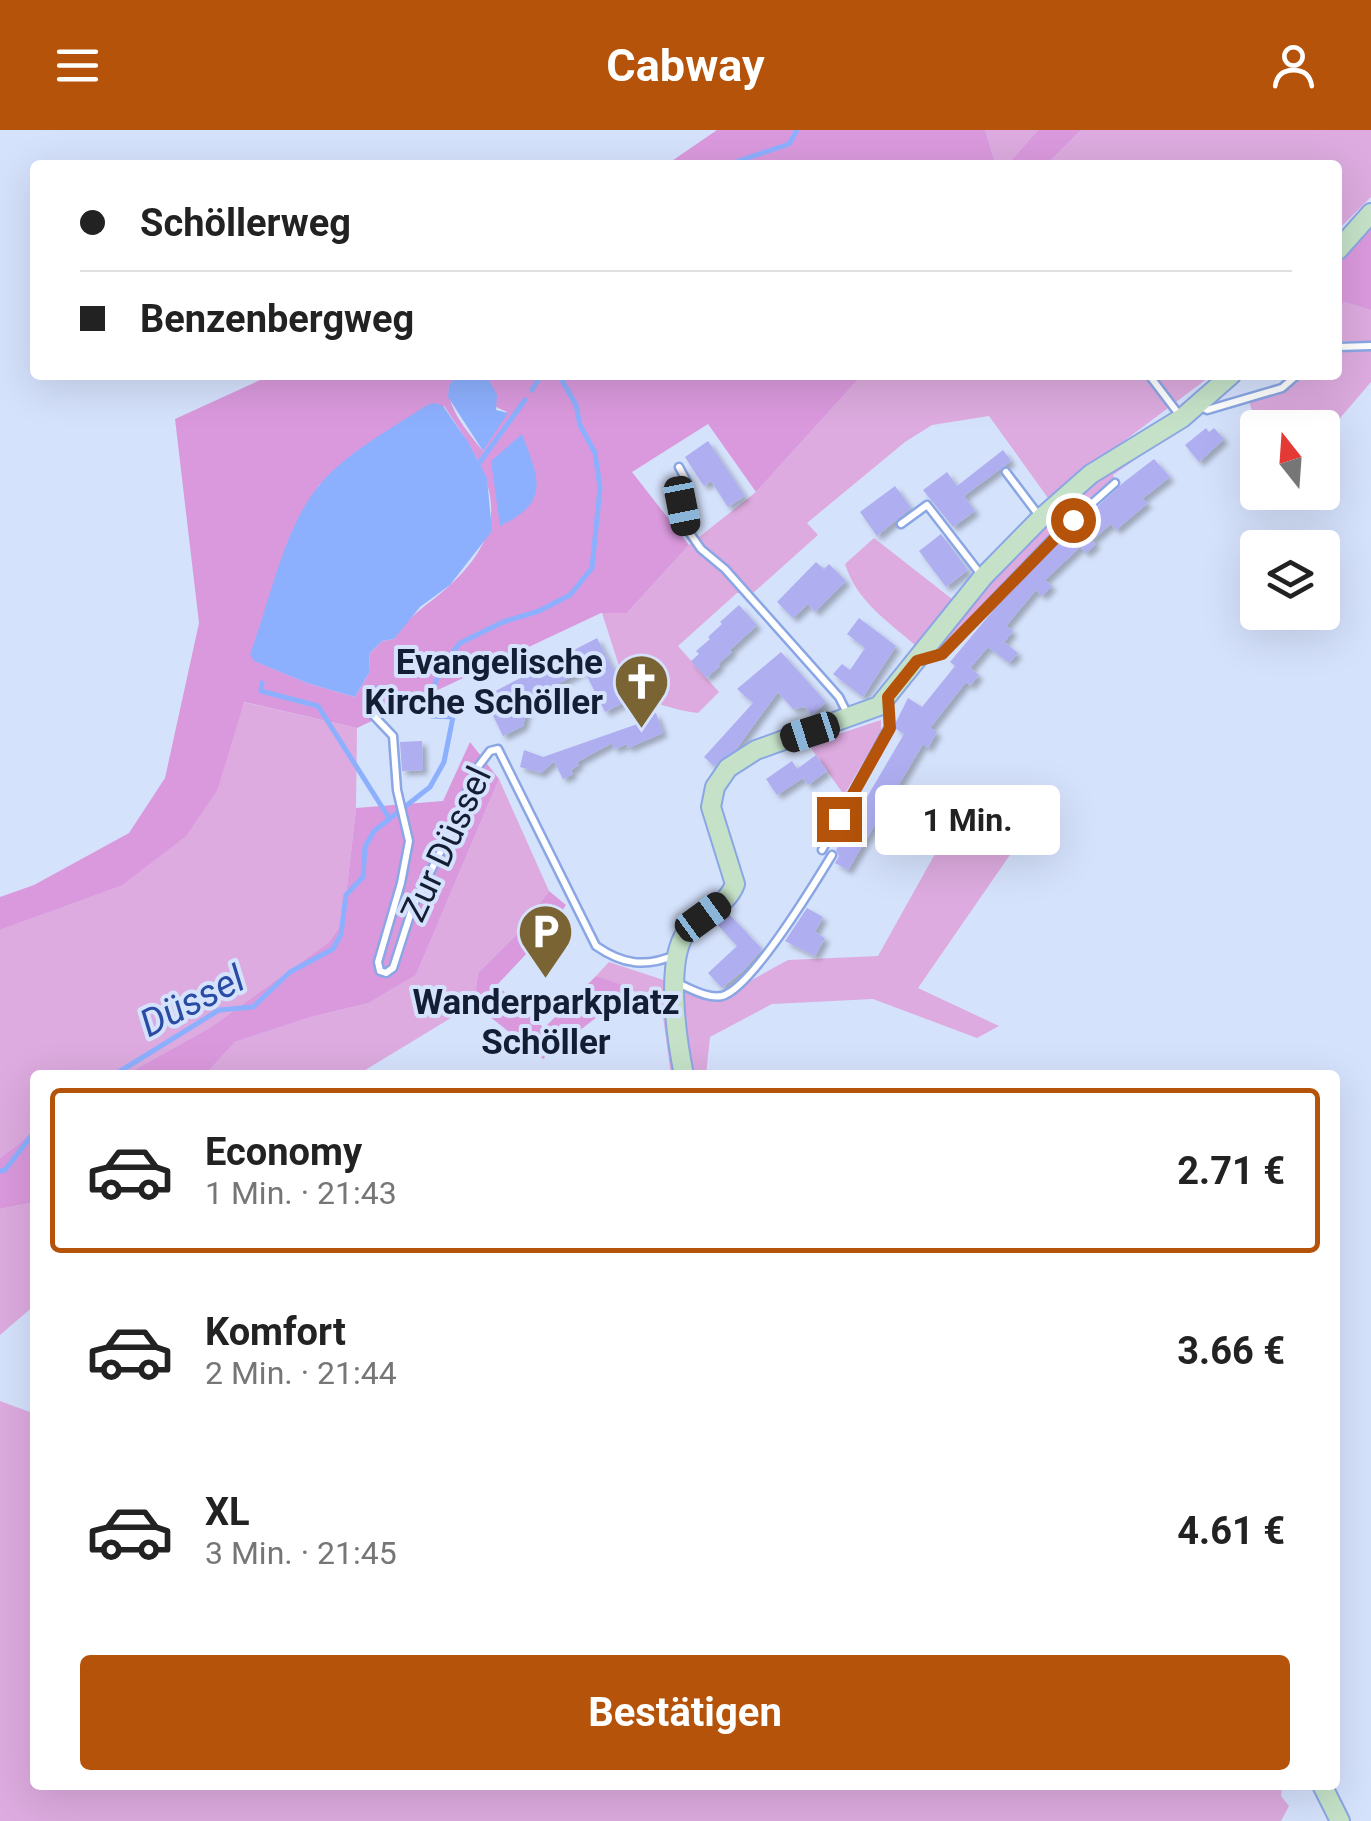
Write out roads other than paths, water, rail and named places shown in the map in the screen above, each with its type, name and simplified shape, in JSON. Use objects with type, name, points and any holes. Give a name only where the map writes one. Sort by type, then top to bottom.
[{"type":"street","points":[[1342,246],[1371,213]]},
{"type":"street","points":[[683,1070],[678,1046],[676,982],[680,939],[734,889],[735,876],[716,831],[711,807],[722,775],[734,762],[756,750],[875,708],[888,697],[983,577],[1041,518],[1091,474],[1182,418],[1227,380]]},
{"type":"street","points":[[1324,1790],[1340,1821]]},
{"type":"lane","points":[[1342,346],[1371,346]]},
{"type":"lane","points":[[1153,380],[1182,418]]},
{"type":"lane","points":[[1198,406],[1207,410],[1282,388],[1291,380]]},
{"type":"lane","points":[[680,468],[687,482],[682,506],[687,529],[839,696],[850,718]]},
{"type":"lane","points":[[1006,472],[1041,518]]},
{"type":"lane","points":[[917,661],[942,654],[1052,539],[1115,484]]},
{"type":"lane","points":[[901,524],[928,505],[983,577]]},
{"type":"lane","name":"Zur Düssel","points":[[378,691],[374,716],[392,736],[397,790],[409,841],[378,962],[382,972],[392,968],[413,906],[477,768],[490,751],[498,748],[596,946],[631,964],[659,962],[676,955]]},
{"type":"lane","points":[[822,850],[890,728],[888,697]]},
{"type":"lane","points":[[676,982],[712,996],[730,992],[778,942],[832,855]]},
{"type":"water","points":[[453,380],[489,380],[497,395],[496,410],[508,413],[483,451],[448,397]]},
{"type":"water","points":[[435,403],[443,406],[468,442],[487,478],[492,531],[450,585],[420,607],[394,639],[382,641],[369,654],[370,671],[355,697],[254,661],[250,654],[279,565],[308,500],[332,471],[357,451]]},
{"type":"water","points":[[522,434],[536,477],[534,498],[527,508],[500,526],[491,461]]},
{"type":"waterway","name":"Düssel","points":[[742,160],[789,144],[797,130]]},
{"type":"waterway","points":[[532,390],[538,380]]},
{"type":"waterway","name":"Düssel","points":[[122,1070],[219,1010],[253,1007],[290,972],[333,949],[341,934],[346,895],[363,877],[365,847],[374,831],[430,787],[444,762],[453,717],[431,716],[428,706],[440,668],[460,643],[570,595],[592,568],[600,488],[595,453],[562,380]]},
{"type":"waterway","points":[[477,466],[525,400]]},
{"type":"waterway","points":[[262,683],[261,691],[318,706],[389,818]]},
{"type":"waterway","name":"Düssel","points":[[0,1171],[5,1170],[30,1138]]},
{"type":"place","name":"Evangelische Kirche Schöller","points":[[642,731]]},
{"type":"place","name":"Wanderparkplatz Schöller","points":[[546,980]]}]
